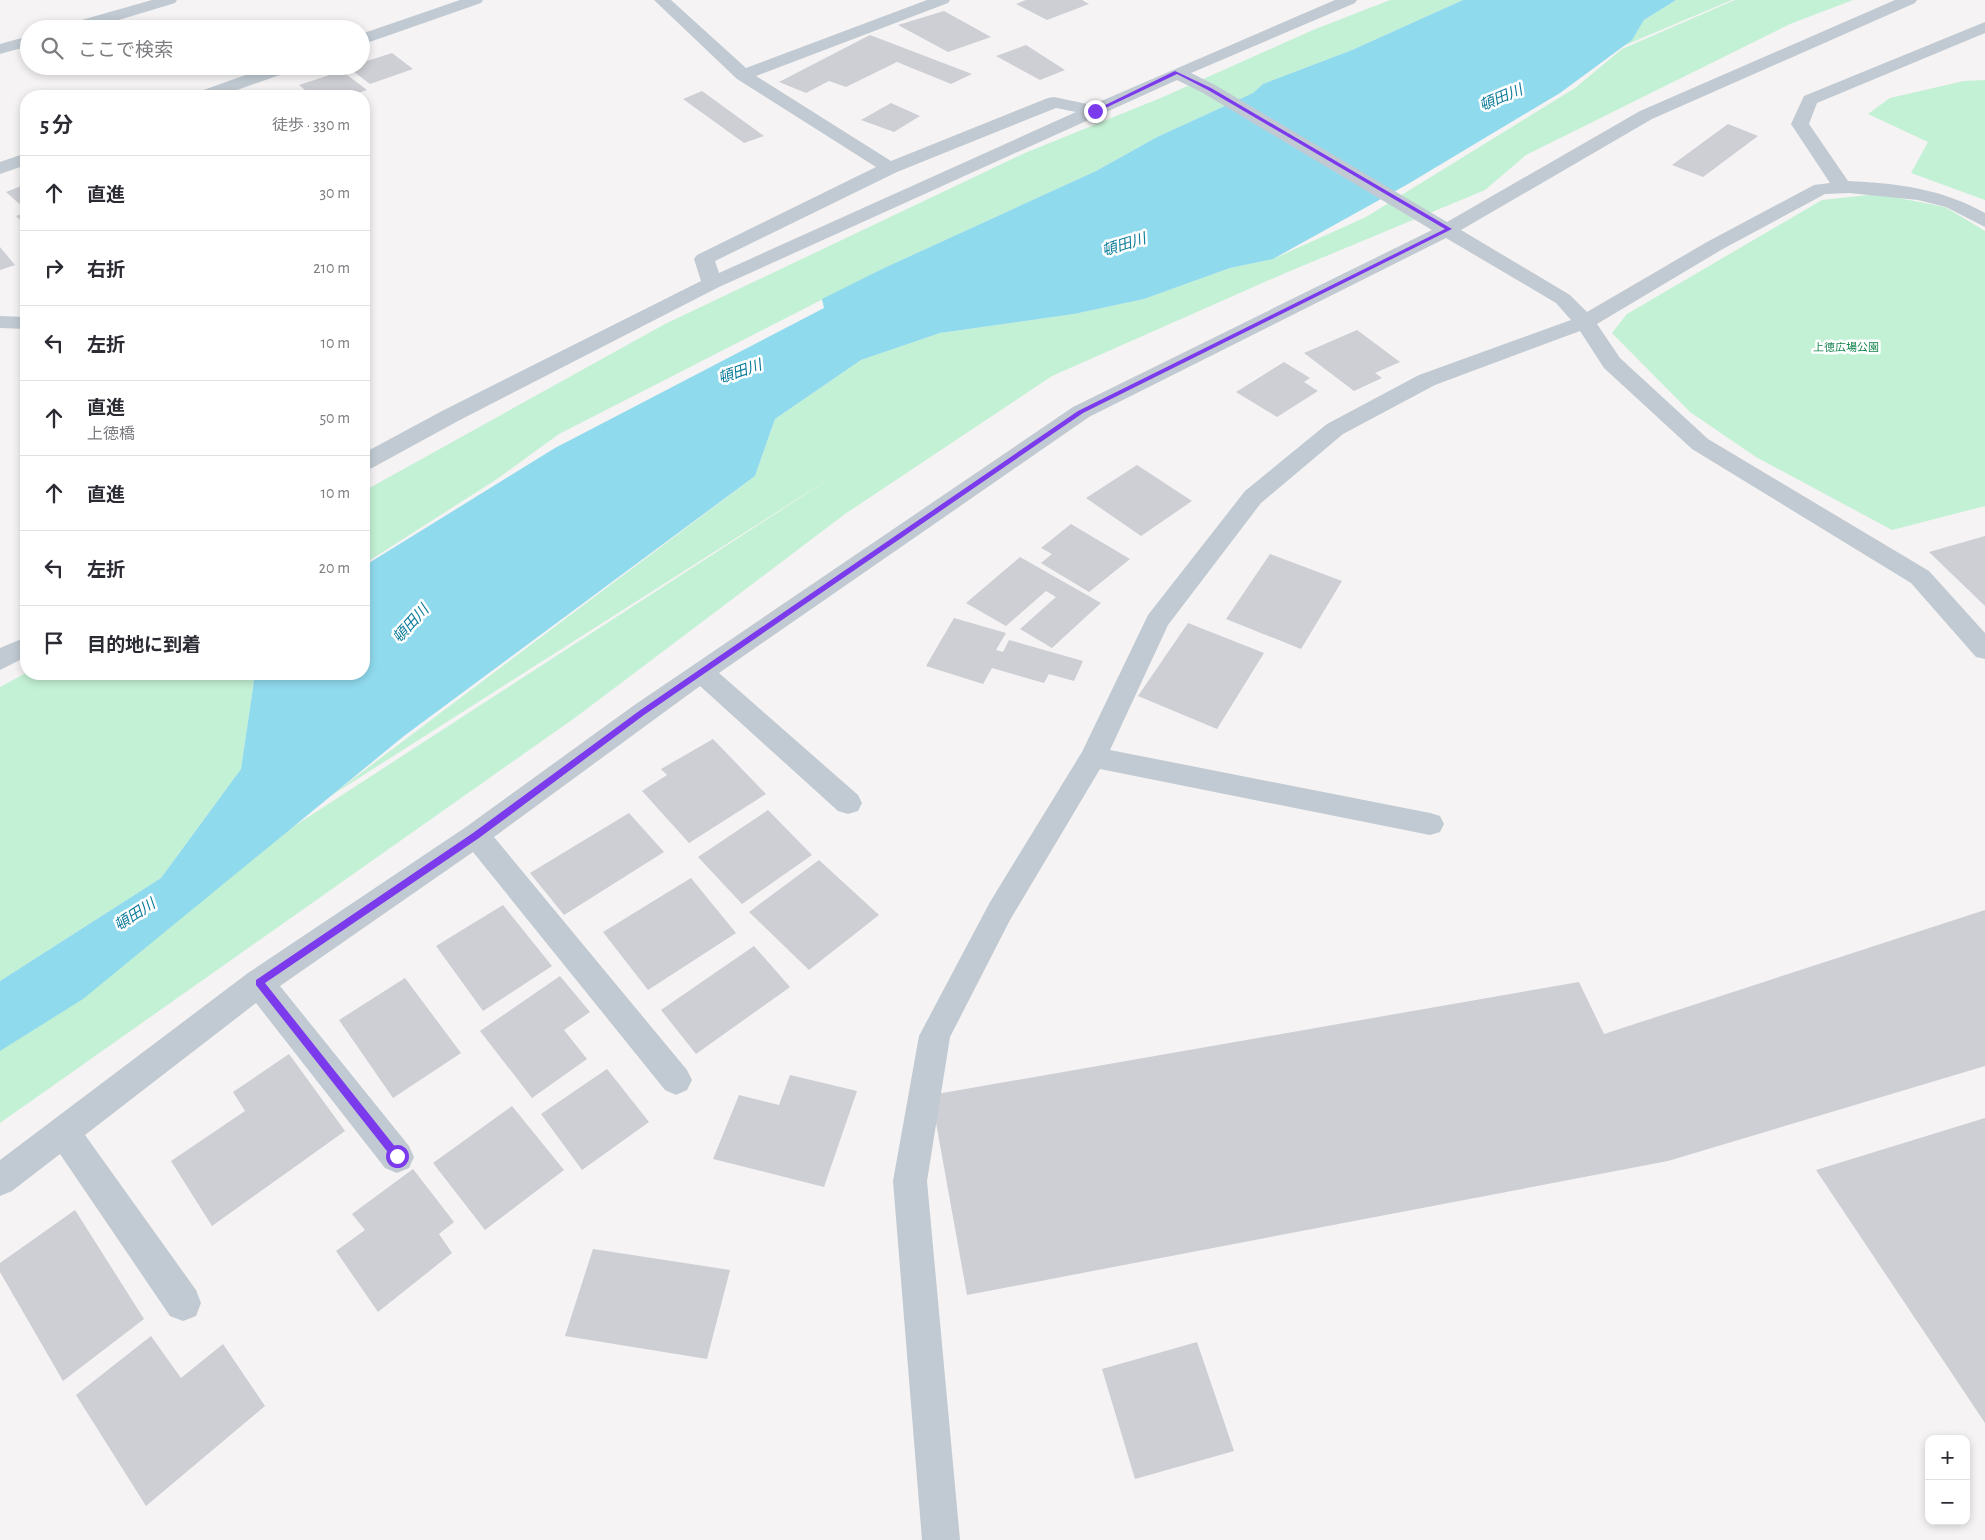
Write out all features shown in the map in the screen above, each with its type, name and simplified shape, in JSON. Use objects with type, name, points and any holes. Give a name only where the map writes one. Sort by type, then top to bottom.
[{"type":"street","points":[[101,20],[169,0]]},
{"type":"street","points":[[370,37],[475,0]]},
{"type":"street","points":[[662,0],[743,75],[890,168]]},
{"type":"street","points":[[743,75],[942,0]]},
{"type":"street","points":[[370,460],[450,416],[712,283],[1095,111],[1177,72],[1349,0]]},
{"type":"street","points":[[0,1180],[259,983],[476,835],[642,713],[1081,412],[1449,229],[1646,115],[1909,0]]},
{"type":"street","points":[[1842,188],[1800,124],[1810,100],[1985,27]]},
{"type":"street","points":[[0,49],[20,43]]},
{"type":"street","points":[[1177,72],[1449,229],[1563,299],[1585,322],[1612,362],[1700,444],[1920,577],[1985,650]]},
{"type":"street","points":[[221,90],[263,75]]},
{"type":"street","points":[[712,283],[704,259],[890,168],[1054,102],[1095,111]]},
{"type":"street","points":[[0,168],[20,161]]},
{"type":"street","points":[[942,1540],[910,1181],[934,1036],[1000,911],[1093,757],[1157,621],[1253,497],[1336,429],[1427,380],[1585,322],[1714,246],[1821,189],[1842,188],[1918,194],[1953,203],[1985,221]]},
{"type":"street","points":[[0,322],[20,323]]},
{"type":"street","points":[[0,660],[20,649]]},
{"type":"street","points":[[702,673],[848,803]]},
{"type":"street","points":[[1093,757],[1430,824]]},
{"type":"street","points":[[476,835],[676,1080]]},
{"type":"street","points":[[259,983],[397,1156]]},
{"type":"street","points":[[64,1132],[183,1303]]},
{"type":"green space","points":[[1390,0],[1463,0],[1352,50],[1263,84],[1253,93],[1157,137],[1096,171],[884,268],[559,434],[497,479],[370,560],[370,488],[665,324],[1025,153],[1163,97],[1313,30]]},
{"type":"green space","points":[[1676,0],[1732,0],[1623,46],[1634,36],[1644,20]]},
{"type":"green space","points":[[1735,0],[1853,0],[1790,24],[1526,155],[1485,190],[1283,274],[1052,376],[845,514],[576,717],[0,1123],[0,1017],[846,468],[329,797],[755,476],[775,419],[861,360],[940,333],[1074,314],[1144,299],[1230,268],[1273,259],[1366,217],[1575,88],[1622,49]]},
{"type":"green space","points":[[1985,80],[1985,200],[1911,173],[1928,142],[1868,114],[1890,98],[1964,81]]},
{"type":"green space","name":"上徳広場公園","points":[[1878,194],[1945,207],[1985,231],[1985,506],[1892,530],[1756,457],[1690,412],[1612,333],[1627,314],[1822,200]]},
{"type":"green space","points":[[20,676],[20,680],[254,680],[241,769],[161,878],[0,981],[0,687]]},
{"type":"water","name":"頓田川","points":[[1463,0],[1676,0],[1644,20],[1632,40],[1560,93],[1408,184],[1273,259],[1230,268],[1144,299],[1074,314],[940,333],[861,360],[775,419],[755,476],[404,736],[83,999],[0,1051],[0,981],[161,878],[241,769],[254,680],[370,680],[370,562],[555,448],[824,308],[822,299],[884,268],[1096,171],[1157,137],[1253,93],[1263,84],[1352,50]]},
{"type":"building","points":[[1026,0],[1082,0],[1089,4],[1047,20],[1016,4]]},
{"type":"building","points":[[944,11],[991,37],[948,52],[898,25]]},
{"type":"building","points":[[870,35],[972,74],[951,84],[897,62],[846,87],[829,81],[806,93],[779,82]]},
{"type":"building","points":[[1026,45],[1065,70],[1040,80],[996,56]]},
{"type":"building","points":[[392,53],[413,69],[370,84],[358,75],[370,75],[370,60]]},
{"type":"building","points":[[330,75],[347,75],[367,90],[305,90],[299,85]]},
{"type":"building","points":[[702,91],[764,136],[744,143],[683,99]]},
{"type":"building","points":[[891,103],[920,116],[894,132],[861,120]]},
{"type":"building","points":[[1728,124],[1758,136],[1703,177],[1672,165]]},
{"type":"building","points":[[20,186],[20,204],[6,192]]},
{"type":"building","points":[[0,247],[15,265],[0,270]]},
{"type":"building","points":[[1357,330],[1400,362],[1375,373],[1382,378],[1354,391],[1304,353]]},
{"type":"building","points":[[1284,362],[1310,378],[1304,382],[1318,391],[1277,417],[1236,392]]},
{"type":"building","points":[[1137,465],[1192,501],[1141,536],[1086,498]]},
{"type":"building","points":[[1071,524],[1130,559],[1089,592],[1041,563],[1052,554],[1041,548]]},
{"type":"building","points":[[1985,536],[1985,606],[1929,552]]},
{"type":"building","points":[[1270,554],[1342,581],[1301,649],[1226,619]]},
{"type":"building","points":[[1020,557],[1101,603],[1052,648],[1020,629],[1056,597],[1046,591],[1006,626],[966,603]]},
{"type":"building","points":[[954,618],[1006,633],[996,650],[1003,652],[1009,640],[1083,661],[1074,681],[1049,674],[1044,683],[992,668],[983,684],[926,666]]},
{"type":"building","points":[[1188,623],[1264,653],[1217,729],[1138,696]]},
{"type":"building","points":[[713,739],[766,794],[689,843],[642,791],[667,775],[661,769]]},
{"type":"building","points":[[768,810],[812,855],[742,904],[698,857]]},
{"type":"building","points":[[629,813],[664,852],[564,915],[530,873]]},
{"type":"building","points":[[819,860],[879,915],[809,970],[749,912]]},
{"type":"building","points":[[691,878],[736,933],[648,990],[603,932]]},
{"type":"building","points":[[503,905],[552,966],[483,1011],[436,946]]},
{"type":"building","points":[[1985,910],[1985,1066],[1668,1161],[967,1295],[931,1095],[1579,982],[1604,1034]]},
{"type":"building","points":[[754,946],[790,987],[696,1054],[661,1010]]},
{"type":"building","points":[[560,976],[590,1012],[564,1030],[587,1059],[532,1098],[480,1031]]},
{"type":"building","points":[[405,978],[461,1053],[393,1098],[339,1020]]},
{"type":"building","points":[[289,1054],[345,1131],[212,1226],[171,1161],[245,1111],[233,1092]]},
{"type":"building","points":[[607,1069],[649,1122],[582,1170],[541,1114]]},
{"type":"building","points":[[790,1075],[857,1091],[824,1187],[713,1159],[739,1095],[779,1105]]},
{"type":"building","points":[[512,1106],[564,1170],[485,1230],[433,1163]]},
{"type":"building","points":[[1985,1118],[1985,1423],[1816,1170]]},
{"type":"building","points":[[413,1169],[454,1222],[439,1234],[452,1253],[378,1312],[336,1251],[365,1230],[352,1214]]},
{"type":"building","points":[[75,1210],[144,1319],[63,1381],[0,1272],[0,1263]]},
{"type":"building","points":[[593,1249],[730,1270],[707,1359],[565,1336]]},
{"type":"building","points":[[151,1336],[181,1378],[223,1344],[265,1406],[146,1506],[76,1395]]},
{"type":"building","points":[[1197,1342],[1234,1451],[1135,1479],[1102,1369]]},
{"type":"route","points":[[397,1156],[259,983],[476,835],[642,713],[1081,412],[1449,229],[1177,72],[1095,111]]}]
